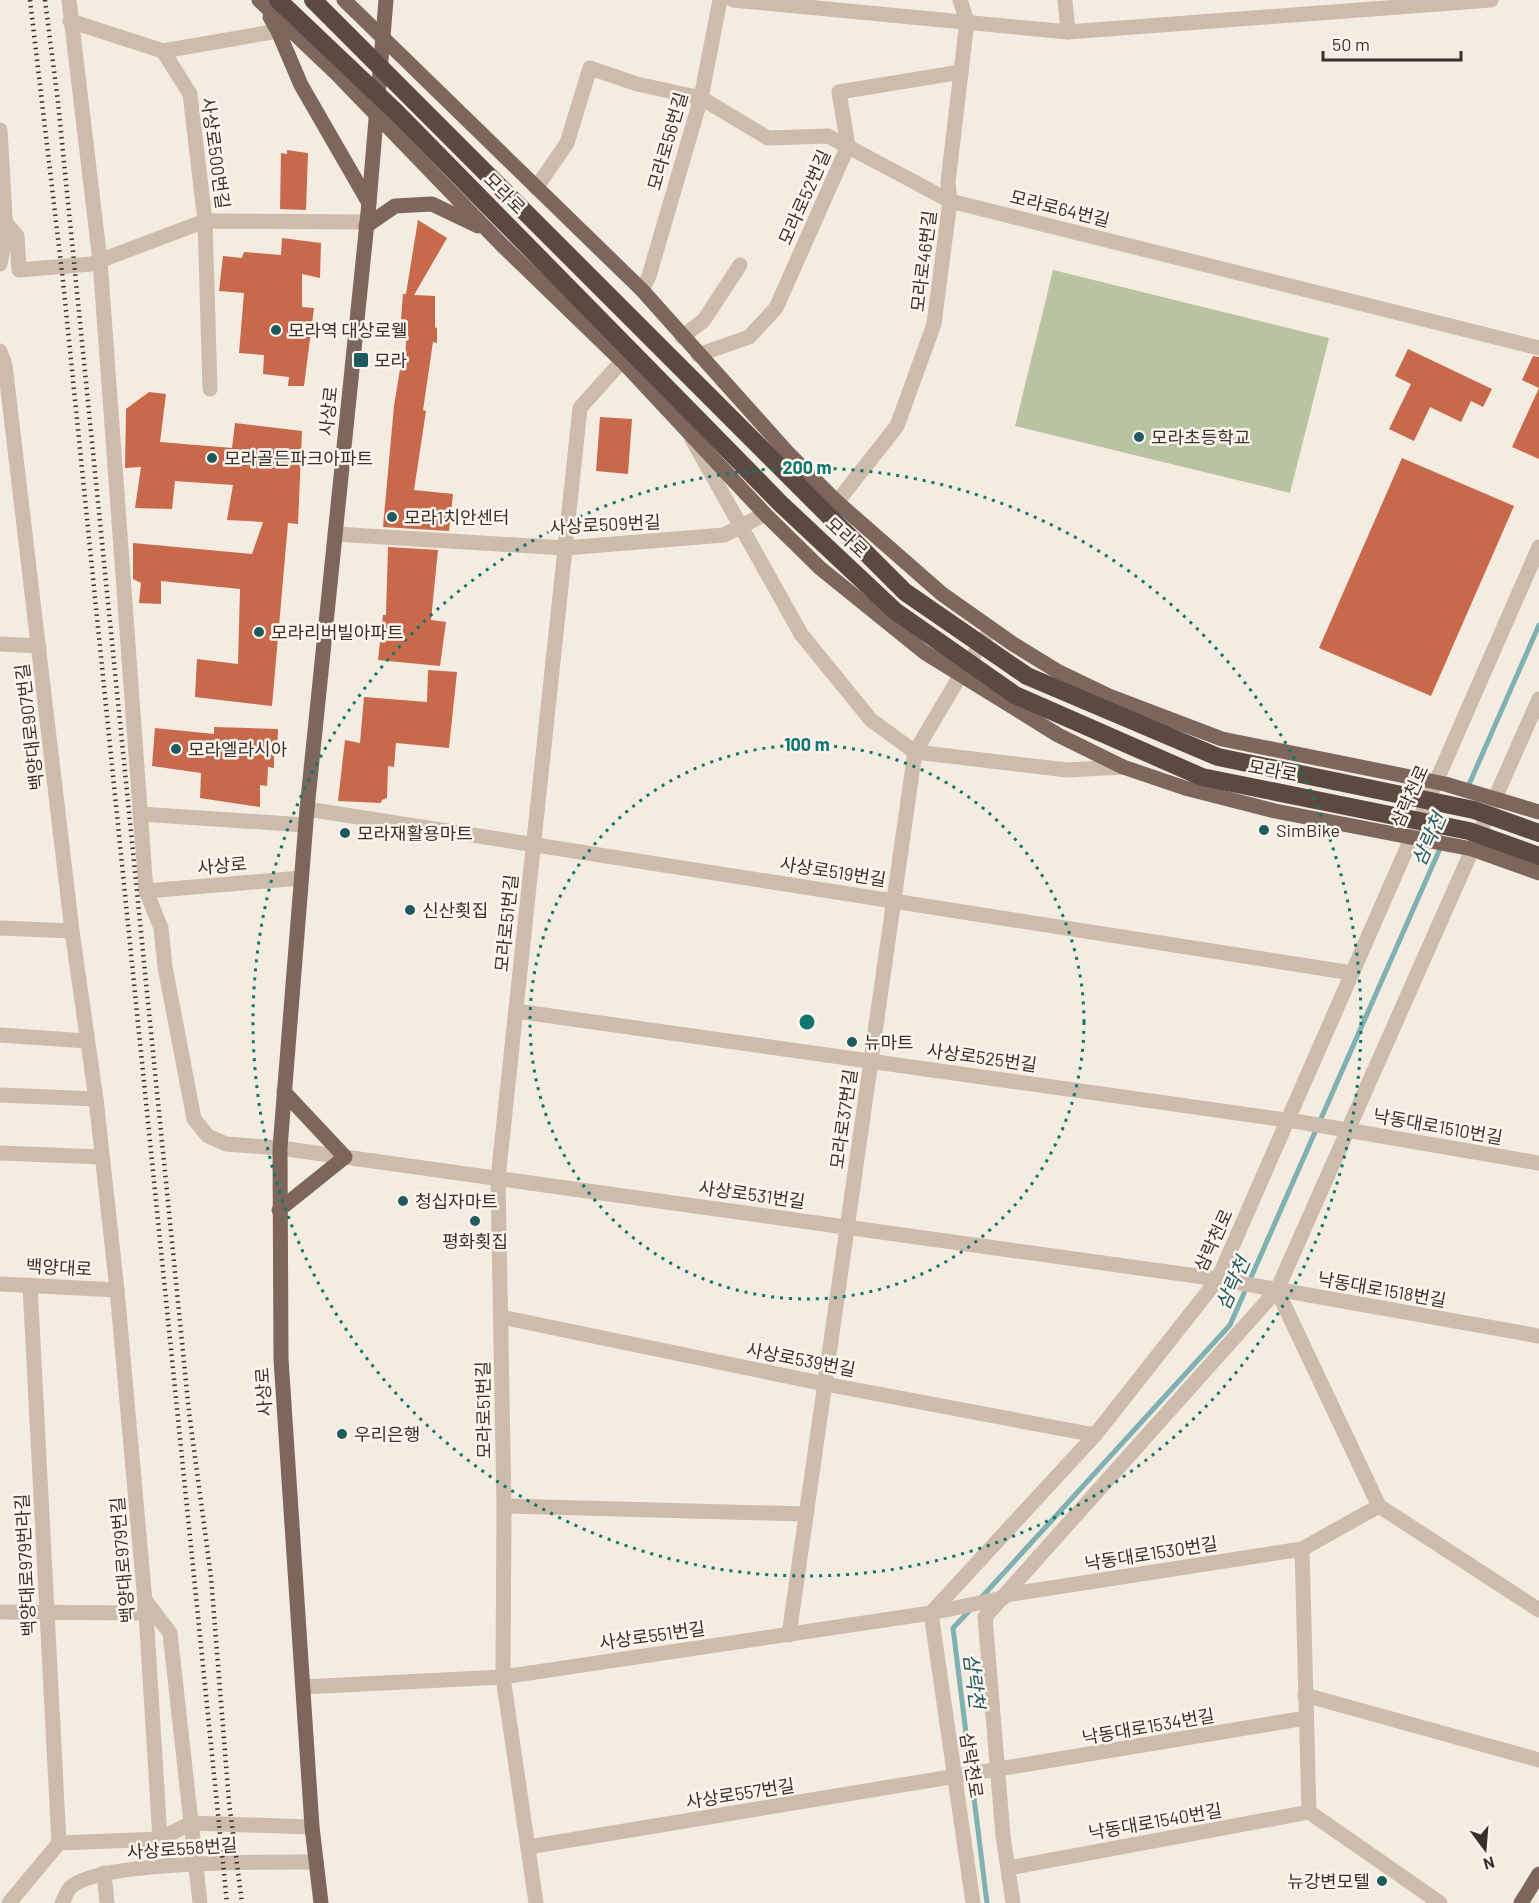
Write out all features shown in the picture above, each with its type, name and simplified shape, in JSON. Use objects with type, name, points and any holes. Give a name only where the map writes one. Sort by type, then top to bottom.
[{"type":"highway","name":"모라로","points":[[266,0],[396,112],[781,504],[895,611],[1016,695],[1202,777],[1468,831],[1539,856]]},
{"type":"highway","name":"모라로","points":[[313,0],[906,592],[1027,676],[1218,757],[1474,810],[1539,833]]},
{"type":"main road","name":"모라로","points":[[266,0],[489,231],[622,361],[765,514],[820,568],[924,652],[1058,735],[1123,767],[1185,788],[1275,810],[1431,839],[1472,849]]},
{"type":"main road","points":[[266,0],[301,86],[369,202]]},
{"type":"main road","name":"사상로","points":[[321,1903],[312,1827],[281,1359],[280,1148],[305,825],[367,224],[386,0]]},
{"type":"main road","name":"모라로","points":[[349,1],[384,39],[642,290],[698,355],[837,502],[942,594],[991,629],[1067,676],[1109,696],[1221,739],[1436,782],[1496,797]]},
{"type":"main road","points":[[367,224],[395,206],[432,204],[489,231]]},
{"type":"main road","points":[[1496,797],[1539,812]]},
{"type":"main road","points":[[1472,849],[1539,873]]},
{"type":"main road","points":[[279,1210],[345,1157],[284,1092]]},
{"type":"main road","points":[[1521,1903],[1539,1874]]},
{"type":"street","name":"사상로531번길","points":[[69,0],[100,261],[147,891],[161,928],[165,967],[194,1119],[208,1136],[226,1144],[280,1148],[1218,1279]]},
{"type":"street","name":"모라로56번길","points":[[642,290],[650,276],[700,98],[720,0]]},
{"type":"street","points":[[733,0],[1068,32],[1491,0]]},
{"type":"street","name":"모라로46번길","points":[[837,502],[897,426],[934,324],[950,201],[948,182],[967,21],[960,0]]},
{"type":"street","points":[[1065,0],[1068,32]]},
{"type":"street","points":[[70,21],[163,51],[278,31]]},
{"type":"street","name":"사상로500번길","points":[[163,51],[190,94],[205,221],[210,389]]},
{"type":"street","name":"모라로64번길","points":[[536,188],[567,143],[590,68],[637,84],[700,98],[768,138],[828,136],[950,201],[1539,348]]},
{"type":"street","name":"모라로52번길","points":[[698,355],[749,337],[776,308],[848,146],[839,92],[961,72]]},
{"type":"street","points":[[0,130],[5,222],[0,264]]},
{"type":"street","name":"사상로500번길","points":[[5,222],[17,236],[19,270],[92,264],[205,221],[367,224]]},
{"type":"street","points":[[682,337],[704,320],[740,265]]},
{"type":"street","name":"백양대로907번길","points":[[0,351],[5,365],[72,931],[96,1099]]},
{"type":"street","name":"모라로51번길","points":[[537,1903],[502,1677],[504,1506],[498,1178],[580,408],[622,361]]},
{"type":"street","points":[[687,429],[739,527],[801,634],[871,720],[915,752],[1067,770],[1123,767]]},
{"type":"street","name":"사상로509번길","points":[[335,534],[565,548],[724,534],[765,514]]},
{"type":"street","name":"삼락천로","points":[[973,1903],[957,1778],[931,1613],[1095,1435],[1218,1279],[1294,1121],[1352,973],[1539,547]]},
{"type":"street","name":"모라로37번길","points":[[789,1635],[915,752],[991,629]]},
{"type":"street","points":[[0,644],[39,646]]},
{"type":"street","name":"삼락천로","points":[[1013,1903],[990,1773],[985,1617],[1277,1290],[1539,699]]},
{"type":"street","name":"사상로519번길","points":[[307,809],[1352,973]]},
{"type":"street","points":[[140,814],[305,825]]},
{"type":"street","name":"사상로","points":[[147,891],[301,878]]},
{"type":"street","points":[[0,928],[72,931]]},
{"type":"street","name":"사상로525번길","points":[[516,1011],[1330,1127]]},
{"type":"street","points":[[0,1035],[87,1041]]},
{"type":"street","points":[[0,1095],[96,1099]]},
{"type":"street","name":"백양대로979번길","points":[[96,1099],[117,1290],[146,1607],[160,1839]]},
{"type":"street","name":"낙동대로1510번길","points":[[1330,1127],[1539,1163]]},
{"type":"street","points":[[0,1153],[101,1157]]},
{"type":"street","name":"낙동대로1518번길","points":[[1218,1279],[1539,1336]]},
{"type":"street","name":"백양대로","points":[[0,1284],[117,1290]]},
{"type":"street","name":"백양대로979번라길","points":[[30,1285],[59,1843]]},
{"type":"street","points":[[1277,1290],[1379,1506],[1539,1610]]},
{"type":"street","name":"사상로539번길","points":[[501,1317],[825,1384],[1095,1435]]},
{"type":"street","points":[[504,1506],[806,1514]]},
{"type":"street","name":"낙동대로1530번길","points":[[1004,1597],[1302,1549],[1379,1506]]},
{"type":"street","points":[[1302,1549],[1309,1812],[1440,1903]]},
{"type":"street","name":"사상로551번길","points":[[303,1687],[502,1677],[931,1613],[1004,1597]]},
{"type":"street","points":[[0,1612],[146,1607],[170,1633],[200,1903]]},
{"type":"street","points":[[1305,1695],[1539,1760]]},
{"type":"street","name":"낙동대로1534번길","points":[[957,1778],[1306,1718]]},
{"type":"street","name":"사상로557번길","points":[[528,1847],[957,1778]]},
{"type":"street","name":"낙동대로1540번길","points":[[1008,1868],[1309,1812]]},
{"type":"street","points":[[9,1903],[59,1843],[160,1839],[191,1823],[312,1827]]},
{"type":"street","name":"사상로558번길","points":[[62,1903],[71,1887],[104,1873],[195,1864],[316,1862]]},
{"type":"street","points":[[104,1873],[107,1903]]},
{"type":"green space","points":[[1053,270],[1329,338],[1290,493],[1015,426]]},
{"type":"building","points":[[287,150],[308,153],[306,210],[280,209],[281,153],[287,154]]},
{"type":"building","points":[[418,220],[447,238],[414,295],[435,296],[437,343],[433,342],[423,410],[426,411],[414,490],[453,494],[449,531],[383,527],[394,406],[401,363],[405,364],[407,320],[401,319],[403,294],[406,294]]},
{"type":"building","points":[[282,238],[321,243],[320,278],[302,274],[302,307],[314,308],[304,386],[288,386],[289,377],[263,374],[264,355],[239,353],[244,293],[219,291],[223,256],[242,258],[244,252],[281,255]]},
{"type":"building","points":[[1408,349],[1492,389],[1483,407],[1471,401],[1461,422],[1430,407],[1414,441],[1389,429],[1411,384],[1395,376]]},
{"type":"building","points":[[1533,356],[1539,357],[1539,388],[1522,380]]},
{"type":"building","points":[[1539,388],[1539,459],[1512,447]]},
{"type":"building","points":[[149,392],[166,394],[160,442],[232,448],[235,423],[302,431],[298,524],[288,523],[272,706],[195,697],[197,659],[238,664],[240,589],[161,581],[161,604],[139,603],[141,583],[133,579],[133,543],[252,554],[263,522],[227,520],[233,485],[175,481],[172,509],[135,508],[141,467],[125,468],[126,409]]},
{"type":"building","points":[[600,417],[632,419],[628,474],[596,471]]},
{"type":"building","points":[[1402,458],[1514,506],[1431,696],[1319,648]]},
{"type":"building","points":[[388,547],[438,550],[431,620],[446,622],[440,666],[378,660],[383,615],[386,615]]},
{"type":"building","points":[[428,670],[457,672],[449,748],[396,743],[394,767],[388,766],[387,798],[381,803],[338,801],[345,740],[360,743],[364,697],[427,702]]},
{"type":"building","points":[[214,727],[278,729],[277,756],[274,756],[274,768],[268,767],[267,786],[260,785],[260,807],[200,798],[201,773],[152,766],[155,728],[214,734]]},
{"type":"waterway","name":"삼락천","points":[[1467,789],[1539,625]]},
{"type":"waterway","name":"삼락천","points":[[980,1599],[1230,1325],[1442,844]]},
{"type":"waterway","name":"삼락천","points":[[972,1608],[953,1628],[987,1903]]},
{"type":"railway","points":[[30,0],[63,281],[227,1903]]},
{"type":"railway","points":[[45,0],[58,102],[189,1412],[211,1577],[229,1802],[242,1903]]},
{"type":"place","name":"모라역 대상로웰","points":[[276,330]]},
{"type":"place","name":"모라","points":[[361,360]]},
{"type":"place","name":"모라초등학교","points":[[1139,437]]},
{"type":"place","name":"모라골든파크아파트","points":[[212,458]]},
{"type":"place","name":"모라1치안센터","points":[[392,517]]},
{"type":"place","name":"모라리버빌아파트","points":[[259,632]]},
{"type":"place","name":"모라엘라시아","points":[[176,749]]},
{"type":"place","name":"SimBike","points":[[1264,830]]},
{"type":"place","name":"모라재활용마트","points":[[345,833]]},
{"type":"place","name":"신산횟집","points":[[410,910]]},
{"type":"place","name":"뉴마트","points":[[852,1042]]},
{"type":"place","name":"청십자마트","points":[[403,1201]]},
{"type":"place","name":"평화횟집","points":[[475,1221]]},
{"type":"place","name":"우리은행","points":[[342,1434]]},
{"type":"place","name":"뉴강변모텔","points":[[1382,1881]]}]
